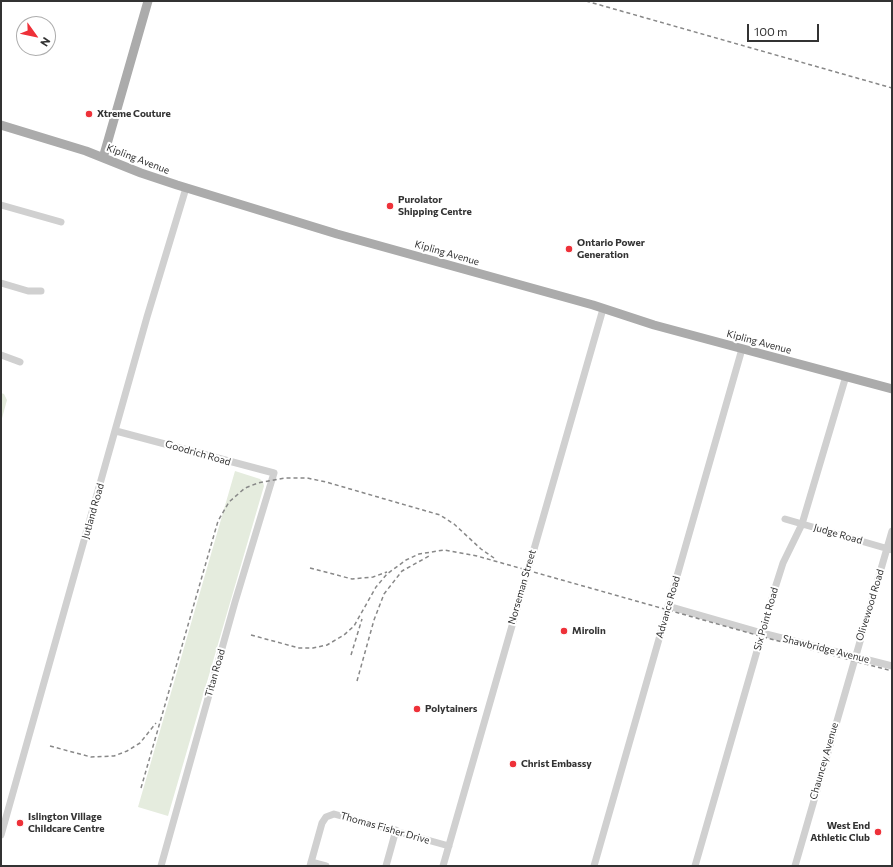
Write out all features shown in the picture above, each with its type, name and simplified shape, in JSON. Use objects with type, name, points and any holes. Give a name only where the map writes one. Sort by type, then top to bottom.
[{"type":"main road","points":[[103,158],[148,1]]},
{"type":"main road","name":"Kipling Avenue","points":[[1,125],[65,144],[141,173],[186,188],[338,234],[603,309],[654,325],[892,389]]},
{"type":"street","name":"Jutland Road","points":[[1,835],[147,317],[186,188]]},
{"type":"street","points":[[1,205],[61,222]]},
{"type":"street","points":[[1,284],[28,291],[41,291]]},
{"type":"street","name":"Norseman Street","points":[[443,866],[603,309]]},
{"type":"street","name":"Advance Road","points":[[594,866],[742,349]]},
{"type":"street","points":[[1,355],[20,362]]},
{"type":"street","name":"Six Point Road","points":[[695,866],[783,563],[802,524],[846,376]]},
{"type":"street","name":"Goodrich Road","points":[[116,431],[274,473],[272,480]]},
{"type":"street","name":"Titan Road","points":[[161,866],[235,602],[272,480]]},
{"type":"street","name":"Judge Road","points":[[784,519],[890,549]]},
{"type":"street","name":"Olivewood Road","points":[[854,657],[890,549],[892,531]]},
{"type":"street","name":"Shawbridge Avenue","points":[[668,606],[762,633],[892,666]]},
{"type":"street","name":"Chauncey Avenue","points":[[795,866],[854,657]]},
{"type":"street","name":"Thomas Fisher Drive","points":[[311,864],[322,823],[330,814],[339,814],[449,846]]},
{"type":"street","points":[[386,866],[396,830]]},
{"type":"street","points":[[311,864],[326,866]]},
{"type":"shaded area","points":[[1,393],[4,394],[7,400],[1,422]]},
{"type":"shaded area","points":[[235,471],[260,479],[264,486],[168,816],[138,807]]},
{"type":"railway","points":[[586,1],[892,88]]},
{"type":"railway","points":[[141,788],[218,521],[229,502],[245,488],[258,483],[285,478],[307,478],[326,482],[440,515],[454,524],[481,549],[494,558]]},
{"type":"railway","points":[[251,635],[299,648],[313,648],[327,645],[344,635],[354,626],[376,587],[387,574],[406,560],[419,554],[444,550],[477,556],[767,638],[892,671]]},
{"type":"railway","points":[[357,681],[374,620],[384,594],[402,571],[429,556]]},
{"type":"railway","points":[[310,568],[352,579],[373,577],[387,572]]},
{"type":"railway","points":[[351,655],[362,619]]},
{"type":"railway","points":[[50,746],[91,757],[114,756],[127,751],[140,743],[156,723]]},
{"type":"place","name":"Xtreme Couture","points":[[89,114]]},
{"type":"place","name":"Purolator Shipping Centre","points":[[390,206]]},
{"type":"place","name":"Ontario Power Generation","points":[[569,249]]},
{"type":"place","name":"Mirolin","points":[[564,631]]},
{"type":"place","name":"Polytainers","points":[[417,709]]},
{"type":"place","name":"Christ Embassy","points":[[513,764]]},
{"type":"place","name":"Islington Village Childcare Centre","points":[[20,823]]},
{"type":"place","name":"West End Athletic Club","points":[[878,832]]}]
